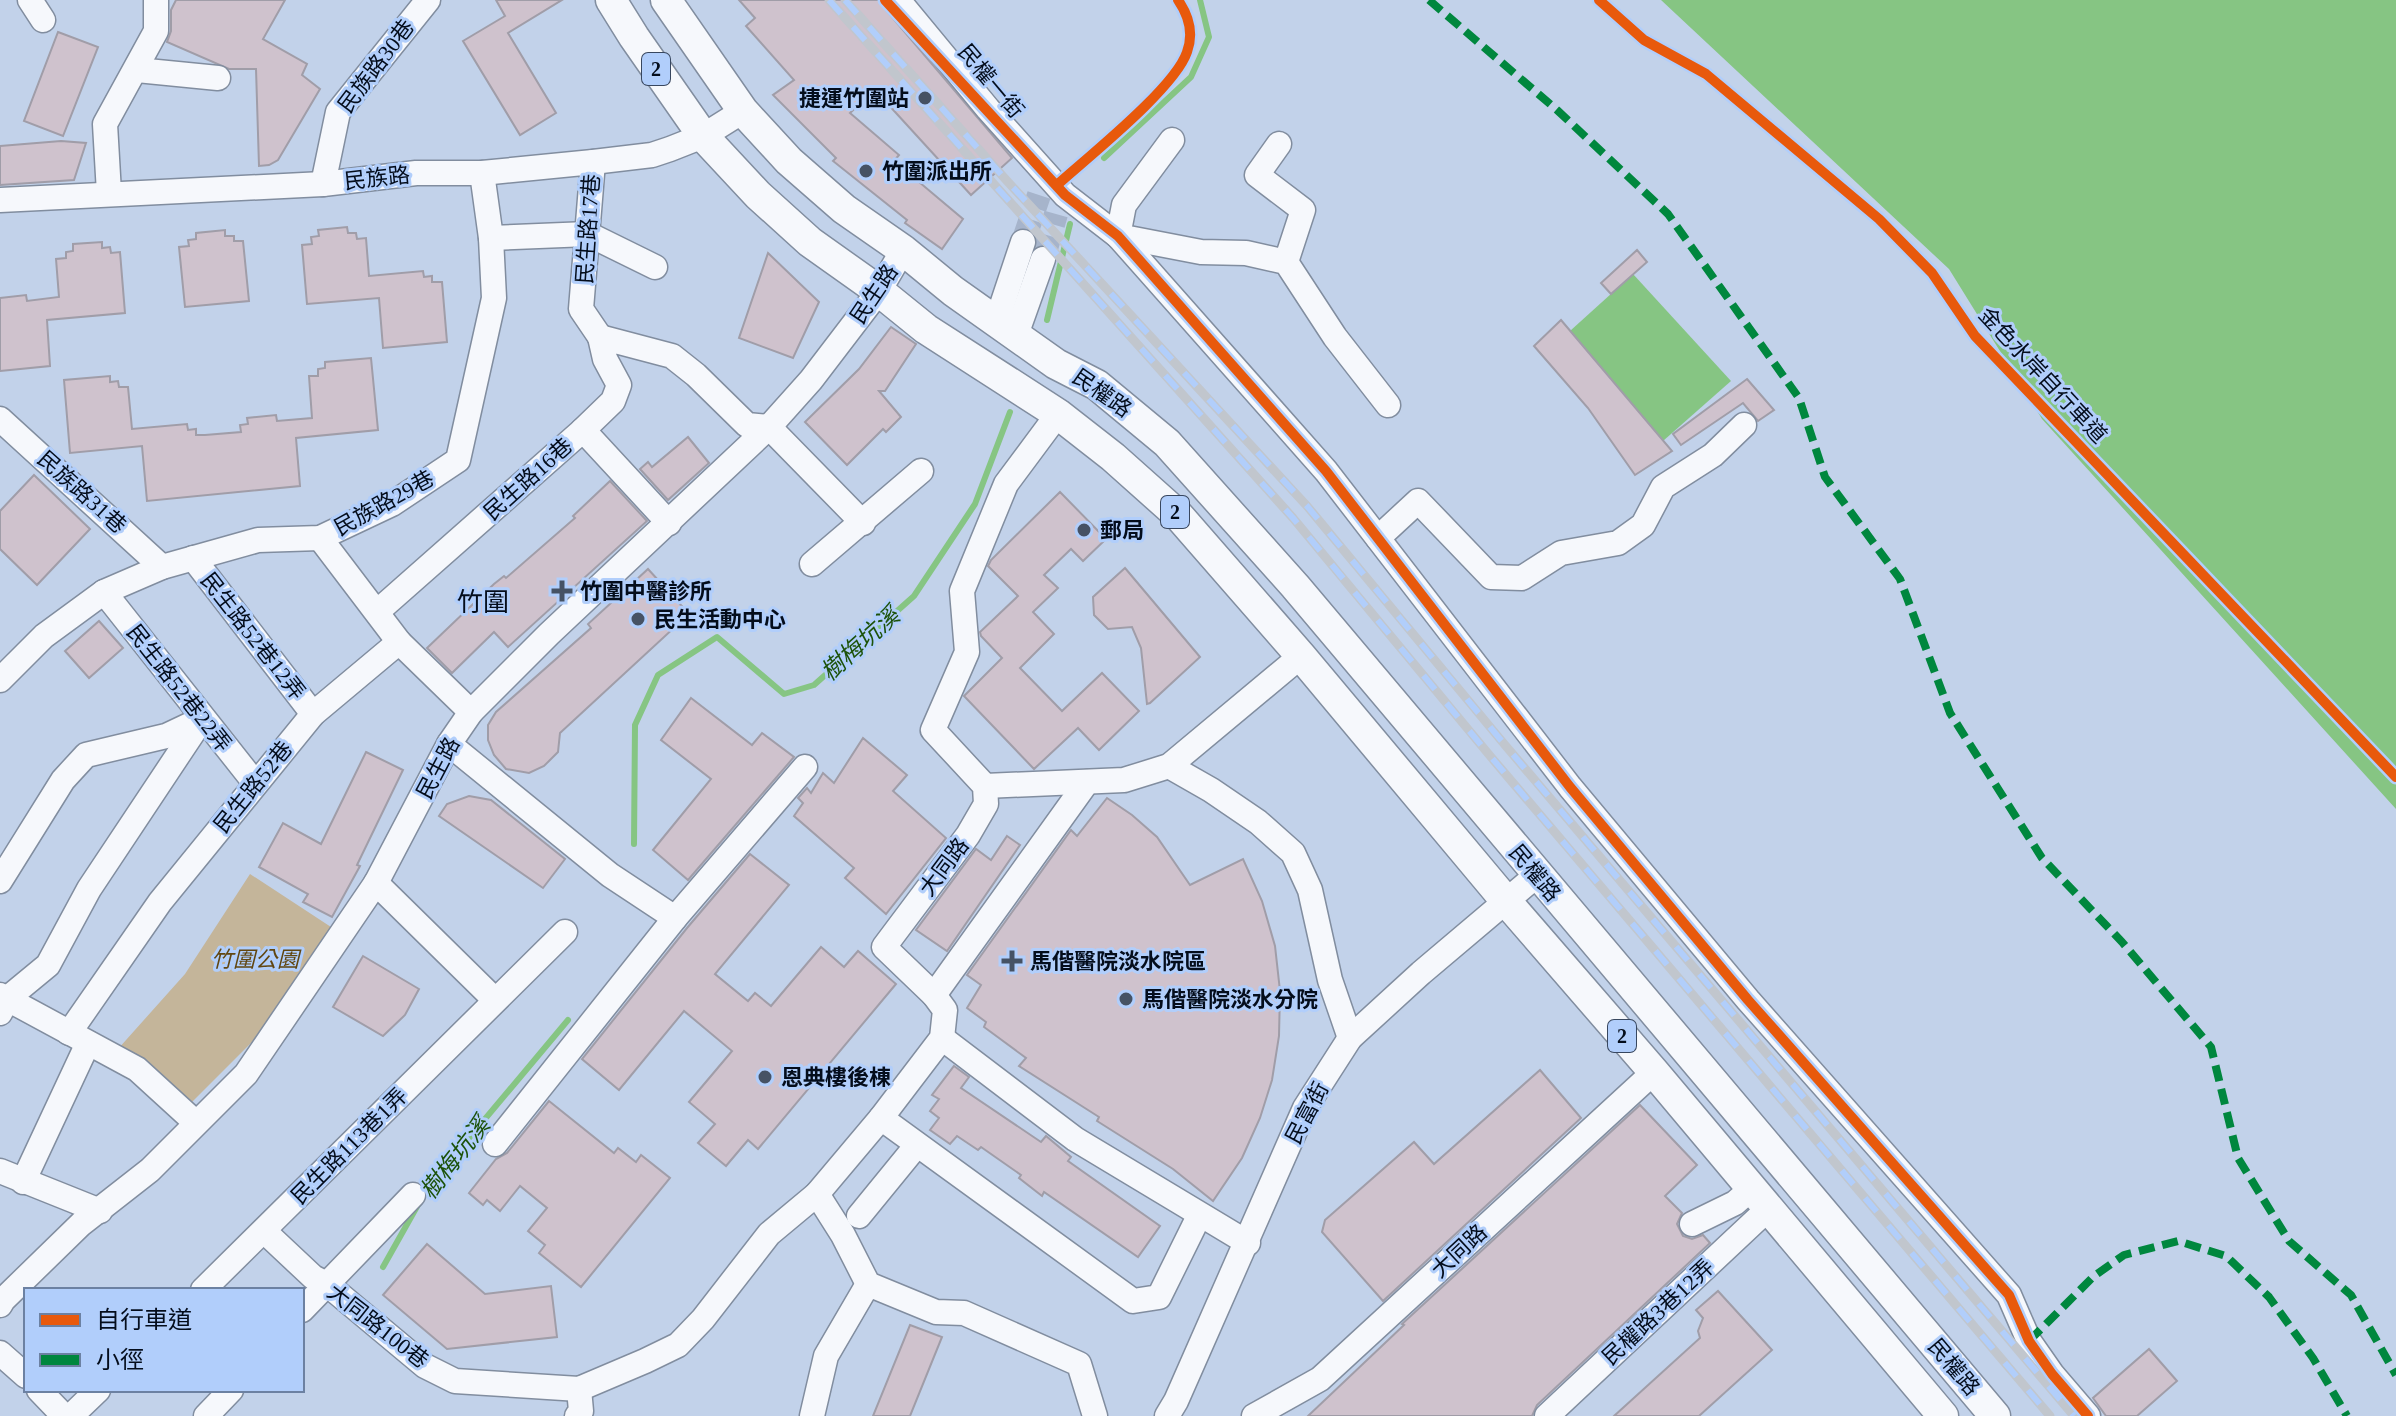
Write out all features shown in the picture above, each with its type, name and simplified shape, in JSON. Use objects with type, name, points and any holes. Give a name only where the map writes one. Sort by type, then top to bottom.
[{"type":"main road","name":"民權路","points":[[611,0],[703,136],[749,186],[810,242],[926,329],[1058,414],[1113,457],[1178,515],[1301,656],[1943,1416]]},
{"type":"main road","name":"民權路","points":[[666,0],[743,111],[789,161],[844,209],[1022,340],[1097,385],[1167,443],[1295,586],[1995,1416]]},
{"type":"street","points":[[109,193],[105,124],[156,31],[155,0]]},
{"type":"street","name":"民族路30巷","points":[[323,184],[338,112],[428,0]]},
{"type":"street","name":"民權一街","points":[[898,0],[1053,193],[1118,236],[1326,471],[1570,787],[1748,1000],[2009,1295],[2029,1341],[2088,1416]]},
{"type":"street","points":[[137,70],[218,78]]},
{"type":"street","name":"民族路","points":[[0,200],[323,184],[416,173],[482,173],[652,155],[703,136],[743,111]]},
{"type":"street","points":[[1172,140],[1124,205],[1118,236],[1201,252],[1246,253],[1286,262],[1335,337],[1388,405]]},
{"type":"street","points":[[1279,144],[1257,175],[1303,210],[1286,262]]},
{"type":"street","name":"民生路17巷","points":[[583,430],[613,401],[619,385],[605,359],[600,337],[581,309],[593,162]]},
{"type":"street","name":"民族路29巷","points":[[0,680],[44,636],[104,592],[162,567],[258,540],[320,538],[392,504],[458,460],[494,298],[491,238],[482,173]]},
{"type":"street","points":[[491,238],[588,234],[655,267]]},
{"type":"street","points":[[1022,340],[1023,242]]},
{"type":"street","name":"民生路","points":[[0,1305],[81,1224],[150,1170],[246,1074],[376,883],[449,744],[471,712],[549,634],[769,427],[811,380],[879,291],[903,250]]},
{"type":"street","points":[[1022,340],[1043,259]]},
{"type":"street","points":[[600,337],[672,356],[747,425],[769,427],[863,523]]},
{"type":"street","points":[[1058,414],[1006,484],[962,591],[967,652],[933,730],[985,786],[1124,780],[1169,766],[1301,656]]},
{"type":"street","name":"民族路31巷","points":[[0,419],[162,567]]},
{"type":"street","points":[[1378,538],[1418,501],[1491,577],[1522,578],[1561,553],[1618,543],[1643,525],[1663,487],[1713,455],[1744,425]]},
{"type":"street","name":"民生路16巷","points":[[378,611],[583,430],[669,523]]},
{"type":"street","points":[[812,564],[921,471]]},
{"type":"street","points":[[320,538],[399,642],[471,712]]},
{"type":"street","name":"民生路52巷12弄","points":[[193,558],[313,714]]},
{"type":"street","name":"民生路52巷22弄","points":[[104,592],[255,783]]},
{"type":"street","name":"民生路52巷","points":[[23,1182],[78,1038],[160,902],[313,714],[399,642]]},
{"type":"street","points":[[0,881],[63,780],[86,755],[166,736],[202,719]]},
{"type":"street","points":[[195,1122],[137,1069],[3,1002],[48,965],[89,889],[202,719]]},
{"type":"street","points":[[449,744],[610,875],[675,918]]},
{"type":"street","points":[[1169,766],[1258,822],[1293,853],[1310,890],[1330,980],[1350,1038]]},
{"type":"street","points":[[495,1144],[675,918],[805,767]]},
{"type":"street","points":[[1087,782],[934,995],[945,1010],[942,1038],[881,1118],[817,1194],[843,1235],[868,1284],[936,1312],[964,1313],[1079,1364],[1095,1416]]},
{"type":"street","name":"大同路","points":[[934,995],[884,947],[968,835],[986,804],[985,786]]},
{"type":"street","name":"民富街","points":[[1167,1416],[1248,1243],[1305,1108],[1350,1038],[1537,875]]},
{"type":"street","points":[[376,883],[495,1000]]},
{"type":"street","name":"民生路113巷1弄","points":[[205,1288],[565,932]]},
{"type":"street","points":[[942,1038],[1075,1139],[1248,1243]]},
{"type":"street","name":"大同路","points":[[1255,1416],[1320,1379],[1654,1072]]},
{"type":"street","points":[[881,1118],[1133,1301],[1159,1297],[1199,1216]]},
{"type":"street","points":[[859,1216],[917,1145]]},
{"type":"street","points":[[0,1171],[100,1211]]},
{"type":"street","name":"大同路100巷","points":[[264,1231],[313,1277],[328,1285],[425,1366],[455,1381],[581,1408],[678,1345],[703,1319],[769,1234],[817,1194]]},
{"type":"street","points":[[304,1308],[413,1195]]},
{"type":"street","points":[[1692,1224],[1735,1203],[1760,1198]]},
{"type":"street","name":"民權路3巷12弄","points":[[1547,1416],[1760,1198]]},
{"type":"street","points":[[812,1416],[826,1356],[868,1284]]},
{"type":"street","points":[[0,1353],[24,1374]]},
{"type":"street","points":[[41,1392],[64,1416]]},
{"type":"street","points":[[71,1416],[96,1392]]},
{"type":"street","points":[[206,1416],[229,1392]]},
{"type":"green space","name":"竹圍公園","points":[[250,874],[331,927],[273,1021],[188,1106],[118,1049],[185,974]]},
{"type":"shaded area","points":[[1661,0],[2396,0],[2396,809],[2042,419],[1949,269]]},
{"type":"shaded area","points":[[1633,274],[1731,381],[1663,441],[1570,331]]},
{"type":"building","points":[[176,0],[285,0],[263,39],[307,64],[302,75],[320,89],[278,160],[259,166],[256,69],[229,69],[167,42],[171,31],[171,10]]},
{"type":"building","points":[[496,0],[562,0],[508,33],[556,113],[520,135],[463,41],[505,16]]},
{"type":"building","name":"捷運竹圍站","points":[[739,0],[883,0],[886,10],[1012,158],[971,195],[875,90],[850,113],[899,155],[894,161],[963,219],[942,249],[905,223],[907,220],[833,161],[836,158],[773,95],[794,80],[746,26],[755,18]]},
{"type":"building","points":[[58,32],[98,47],[63,136],[24,121]]},
{"type":"building","points":[[61,141],[86,143],[74,180],[0,185],[0,146]]},
{"type":"building","points":[[347,227],[348,233],[356,233],[357,239],[366,238],[369,276],[423,271],[424,277],[432,276],[432,282],[442,282],[447,342],[383,348],[379,298],[307,304],[302,245],[312,244],[311,237],[319,236],[318,230]]},
{"type":"building","points":[[225,230],[225,236],[234,236],[234,241],[243,241],[249,301],[185,307],[179,247],[189,246],[188,240],[196,239],[196,233]]},
{"type":"building","points":[[102,242],[102,248],[110,247],[111,253],[120,252],[125,313],[47,320],[50,366],[0,371],[0,298],[26,295],[27,301],[59,297],[56,259],[66,258],[66,252],[73,251],[73,244]]},
{"type":"building","points":[[1637,250],[1647,262],[1611,294],[1601,283]]},
{"type":"building","points":[[768,253],[819,302],[793,358],[739,338]]},
{"type":"building","points":[[1561,320],[1672,451],[1635,475],[1588,408],[1534,346]]},
{"type":"building","points":[[891,327],[916,344],[885,391],[879,391],[901,417],[886,432],[883,429],[847,465],[805,422],[859,369]]},
{"type":"building","points":[[371,358],[378,430],[296,438],[300,486],[147,501],[142,446],[70,453],[64,380],[110,376],[110,382],[118,381],[119,387],[128,387],[132,429],[187,424],[188,430],[196,429],[196,435],[205,435],[241,432],[240,425],[248,424],[247,418],[276,415],[277,421],[312,418],[309,376],[318,376],[318,369],[325,368],[325,362]]},
{"type":"building","points":[[1747,379],[1774,410],[1758,421],[1743,403],[1681,445],[1673,434]]},
{"type":"building","points":[[688,437],[709,463],[668,500],[640,469],[648,462],[652,467]]},
{"type":"building","points":[[34,475],[90,529],[37,585],[0,549],[0,511]]},
{"type":"building","points":[[610,481],[647,521],[508,647],[494,632],[452,673],[427,648],[494,584],[504,576],[506,578],[575,518],[573,516]]},
{"type":"building","points":[[1060,492],[1106,539],[1083,561],[1071,549],[1044,575],[1058,588],[1033,612],[1054,634],[1020,668],[1062,711],[1102,673],[1139,711],[1099,750],[1078,728],[1034,769],[964,696],[1002,658],[980,632],[1018,596],[988,566]]},
{"type":"building","points":[[1125,568],[1200,657],[1147,704],[1141,648],[1132,627],[1108,629],[1094,615],[1093,597]]},
{"type":"building","points":[[648,569],[689,614],[560,733],[558,752],[544,766],[529,773],[506,769],[494,755],[488,740],[488,725],[496,712],[591,628],[588,624]]},
{"type":"building","points":[[99,621],[123,648],[89,678],[65,651]]},
{"type":"building","points":[[691,698],[752,745],[762,733],[794,757],[688,880],[653,850],[711,779],[661,740]]},
{"type":"building","points":[[863,738],[907,775],[893,791],[946,838],[886,914],[845,878],[854,868],[794,816],[803,803],[798,798],[807,788],[811,793],[823,773],[834,783]]},
{"type":"building","points":[[366,752],[403,770],[357,865],[360,866],[332,917],[303,902],[308,894],[259,867],[283,823],[321,844]]},
{"type":"building","points":[[469,796],[491,800],[565,859],[543,888],[439,816],[447,804]]},
{"type":"building","name":"馬偕醫院淡水分院","points":[[1107,798],[1157,837],[1190,885],[1243,859],[1262,901],[1275,946],[1280,991],[1279,1036],[1272,1080],[1260,1118],[1242,1158],[1213,1201],[1173,1169],[1097,1121],[1099,1117],[1019,1066],[1026,1058],[984,1027],[986,1022],[967,1008],[981,985],[967,975],[1071,830],[1077,836]]},
{"type":"building","points":[[1007,836],[1020,845],[947,951],[916,930],[976,849],[991,860]]},
{"type":"building","points":[[750,854],[789,885],[715,974],[748,1001],[755,993],[771,1006],[821,947],[844,967],[858,951],[896,984],[758,1149],[748,1140],[726,1166],[698,1143],[715,1124],[689,1102],[732,1051],[684,1011],[619,1090],[582,1059]]},
{"type":"building","points":[[363,956],[419,989],[405,1015],[383,1036],[333,1007]]},
{"type":"building","points":[[954,1066],[969,1077],[961,1088],[1041,1142],[1046,1136],[1071,1157],[1068,1161],[1160,1226],[1138,1257],[1044,1192],[1042,1196],[1019,1178],[1021,1175],[981,1147],[978,1150],[957,1136],[950,1144],[930,1130],[939,1118],[930,1111],[939,1099],[932,1095]]},
{"type":"building","points":[[1540,1070],[1581,1118],[1383,1301],[1322,1232],[1325,1220],[1414,1142],[1434,1164]]},
{"type":"building","points":[[549,1101],[614,1153],[618,1148],[636,1162],[641,1155],[670,1178],[581,1287],[539,1253],[545,1245],[528,1231],[547,1208],[520,1186],[500,1211],[487,1200],[483,1205],[469,1193],[496,1159],[507,1153]]},
{"type":"building","points":[[1640,1105],[1697,1165],[1665,1196],[1682,1213],[1677,1224],[1683,1236],[1692,1239],[1703,1235],[1710,1243],[1537,1405],[1532,1416],[1308,1416],[1402,1324]]},
{"type":"building","points":[[427,1244],[485,1294],[551,1286],[557,1337],[447,1349],[383,1295]]},
{"type":"building","points":[[1718,1291],[1772,1350],[1699,1416],[1614,1416],[1700,1338],[1698,1331],[1703,1318],[1696,1310]]},
{"type":"building","points":[[910,1325],[942,1337],[910,1416],[873,1416]]},
{"type":"building","points":[[2149,1349],[2177,1381],[2137,1416],[2106,1416],[2093,1398]]},
{"type":"waterway","name":"樹梅坑溪","points":[[1104,158],[1191,77],[1209,37],[1200,0]]},
{"type":"waterway","name":"樹梅坑溪","points":[[1047,320],[1070,224]]},
{"type":"waterway","name":"樹梅坑溪","points":[[634,844],[635,725],[658,675],[717,637],[784,694],[814,685],[914,596],[975,504],[1010,412]]},
{"type":"waterway","name":"樹梅坑溪","points":[[383,1267],[428,1187],[568,1020]]},
{"type":"tunnel","points":[[1023,242],[1039,195]]},
{"type":"tunnel","points":[[1043,259],[1056,214]]},
{"type":"railway","points":[[829,0],[1293,518],[1491,757],[2050,1416]]},
{"type":"railway","points":[[845,0],[1307,506],[1505,745],[2074,1416]]},
{"type":"marked path","points":[[1429,0],[1557,110],[1668,214],[1799,398],[1825,477],[1900,579],[1950,713],[2042,858],[2122,942],[2211,1047],[2238,1158],[2289,1241],[2351,1295],[2396,1375]]},
{"type":"marked path","points":[[2029,1341],[2094,1276],[2124,1255],[2178,1241],[2226,1256],[2269,1297],[2313,1358],[2347,1416]]},
{"type":"cycle path","points":[[885,0],[1065,195],[1118,236],[1326,471],[1570,787],[1748,1000],[2009,1295],[2029,1341],[2088,1416]]},
{"type":"cycle path","points":[[1057,185],[1149,103],[1179,67],[1187,52],[1190,31],[1188,18],[1178,0]]},
{"type":"cycle path","name":"金色水岸自行車道","points":[[1599,0],[1644,40],[1706,74],[1879,219],[1932,273],[1975,336],[2396,777]]},
{"type":"place","name":"捷運竹圍站","points":[[925,98]]},
{"type":"place","name":"竹圍派出所","points":[[866,171]]},
{"type":"place","name":"郵局","points":[[1084,530]]},
{"type":"place","name":"竹圍中醫診所","points":[[562,591]]},
{"type":"place","name":"民生活動中心","points":[[638,619]]},
{"type":"place","name":"馬偕醫院淡水院區","points":[[1012,961]]},
{"type":"place","name":"馬偕醫院淡水分院","points":[[1126,999]]},
{"type":"place","name":"恩典樓後棟","points":[[765,1077]]},
{"type":"district","name":"竹圍","points":[[483,602]]}]
